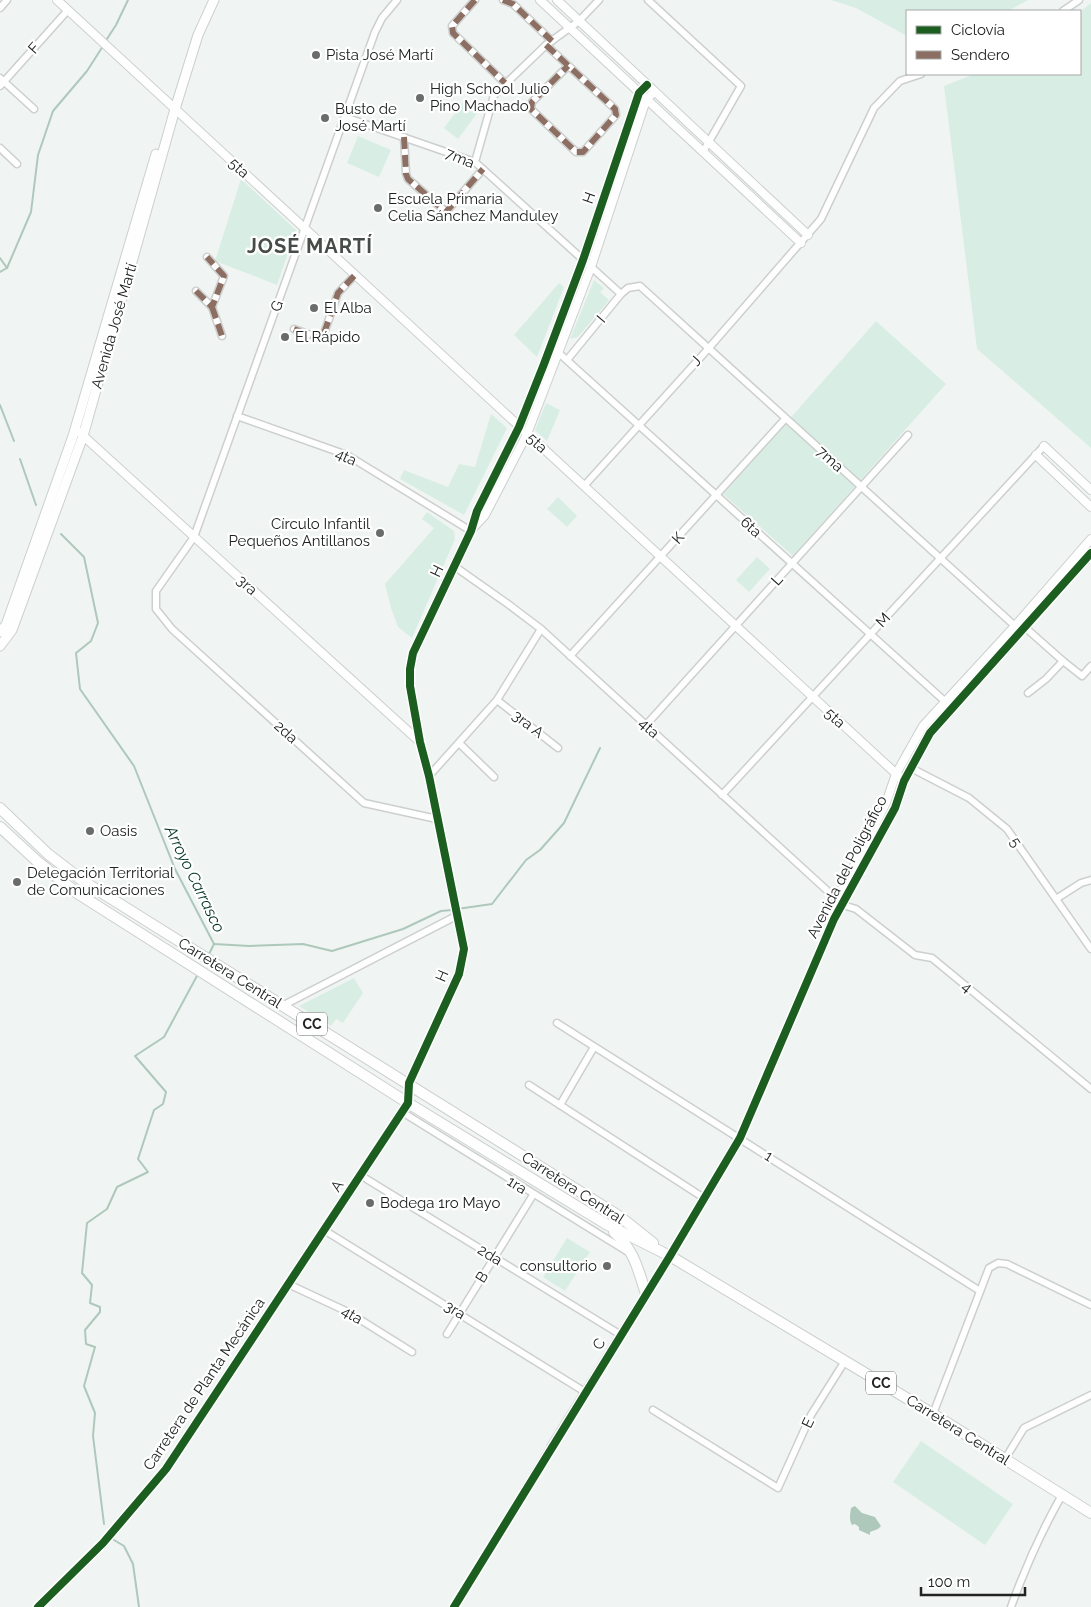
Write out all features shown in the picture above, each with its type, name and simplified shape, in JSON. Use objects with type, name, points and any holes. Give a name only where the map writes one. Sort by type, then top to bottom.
[{"type":"main road","name":"Avenida José Martí","points":[[0,646],[12,630],[83,436],[193,33],[208,0]]},
{"type":"main road","name":"Avenida José Martí","points":[[0,632],[6,624],[75,428],[173,107],[198,35],[214,0]]},
{"type":"main road","name":"Carretera Central","points":[[0,808],[23,832],[82,881],[409,1083],[619,1216],[670,1256]]},
{"type":"main road","name":"Carretera Central","points":[[0,827],[10,838],[77,893],[408,1102],[606,1224],[670,1256],[934,1414],[1091,1513]]},
{"type":"main road","points":[[10,838],[23,832]]},
{"type":"main road","points":[[606,1224],[623,1240],[634,1256],[646,1294]]},
{"type":"street","points":[[0,8],[7,0]]},
{"type":"street","points":[[57,0],[173,107]]},
{"type":"street","name":"G","points":[[156,610],[156,591],[194,537],[375,32],[382,18],[397,0]]},
{"type":"street","points":[[475,0],[452,26],[453,33],[505,83]]},
{"type":"street","points":[[503,0],[514,4],[568,66],[615,109],[616,115],[583,152],[576,152],[531,109],[532,102],[568,66]]},
{"type":"street","points":[[540,0],[800,244]]},
{"type":"street","points":[[557,0],[808,235]]},
{"type":"street","points":[[475,162],[494,95],[549,43],[579,21],[599,0]]},
{"type":"street","points":[[648,0],[741,86],[703,152]]},
{"type":"street","points":[[1064,10],[1079,0]]},
{"type":"street","name":"F","points":[[1,82],[68,10]]},
{"type":"street","name":"J","points":[[584,486],[808,235],[820,219],[874,108],[900,81],[918,75]]},
{"type":"street","points":[[1,82],[34,109]]},
{"type":"street","name":"H","points":[[409,1083],[461,968],[464,949],[456,902],[437,819],[430,776],[420,742],[410,686],[410,669],[413,653],[471,531],[476,511],[519,426],[583,260],[639,93],[647,85]]},
{"type":"street","name":"H","points":[[471,531],[485,515],[527,434],[591,268],[646,100],[654,92]]},
{"type":"street","name":"5ta","points":[[173,107],[904,781]]},
{"type":"street","name":"7ma","points":[[345,117],[475,162],[621,294]]},
{"type":"street","points":[[404,137],[406,174],[408,178],[446,212],[483,169]]},
{"type":"street","points":[[0,148],[17,164]]},
{"type":"street","points":[[206,257],[224,276],[212,307]]},
{"type":"street","points":[[294,329],[322,339],[338,294],[355,275]]},
{"type":"street","name":"7ma","points":[[640,286],[785,419],[1019,627],[1028,630],[1063,662],[1082,676],[1091,666]]},
{"type":"street","name":"I","points":[[566,360],[621,294],[628,288],[640,286]]},
{"type":"street","points":[[196,291],[212,307],[222,336]]},
{"type":"street","name":"6ta","points":[[551,346],[949,705]]},
{"type":"street","name":"4ta","points":[[238,416],[347,455],[471,531]]},
{"type":"street","name":"K","points":[[570,656],[785,419]]},
{"type":"street","name":"3ra","points":[[75,428],[420,742]]},
{"type":"street","name":"L","points":[[646,725],[908,435]]},
{"type":"street","points":[[1044,446],[1091,490]]},
{"type":"street","name":"M","points":[[722,795],[1044,446]]},
{"type":"street","points":[[1036,455],[1091,507]]},
{"type":"street","name":"Avenida del Poligráfico","points":[[1019,627],[1091,539]]},
{"type":"street","name":"Avenida del Poligráfico","points":[[840,902],[895,808],[904,781],[930,732],[949,705],[1019,627],[1091,553]]},
{"type":"street","name":"4ta","points":[[454,566],[540,629],[840,902]]},
{"type":"street","name":"2da","points":[[156,610],[172,629],[364,803],[437,819]]},
{"type":"street","points":[[430,776],[497,700],[540,629]]},
{"type":"street","points":[[1028,693],[1046,680],[1063,662]]},
{"type":"street","name":"3ra A","points":[[497,700],[558,748]]},
{"type":"street","name":"Avenida del Poligráfico","points":[[670,1256],[740,1138],[840,902],[886,803],[896,774],[923,726],[949,705]]},
{"type":"street","points":[[459,743],[494,777]]},
{"type":"street","name":"5","points":[[911,768],[969,798],[1007,829],[1091,950]]},
{"type":"street","points":[[1056,899],[1081,882],[1091,880]]},
{"type":"street","name":"4","points":[[840,902],[856,909],[914,955],[932,958],[1091,1089]]},
{"type":"street","points":[[282,1006],[458,915]]},
{"type":"street","name":"1","points":[[557,1023],[980,1291]]},
{"type":"street","points":[[560,1105],[594,1047]]},
{"type":"street","points":[[408,1102],[409,1083]]},
{"type":"street","points":[[529,1085],[704,1198]]},
{"type":"street","name":"A","points":[[288,1284],[408,1102]]},
{"type":"street","name":"1ra","points":[[402,1112],[634,1256]]},
{"type":"street","name":"2da","points":[[360,1175],[621,1335]]},
{"type":"street","name":"B","points":[[447,1334],[534,1195]]},
{"type":"street","name":"3ra","points":[[324,1230],[585,1392]]},
{"type":"street","name":"C","points":[[551,1447],[670,1256]]},
{"type":"street","points":[[934,1414],[989,1268],[998,1263],[1007,1264],[1091,1305]]},
{"type":"street","name":"4ta","points":[[288,1284],[348,1312],[412,1352]]},
{"type":"street","name":"Carretera de Planta Mecánica","points":[[38,1607],[103,1543],[166,1469],[288,1284]]},
{"type":"street","name":"E","points":[[653,1410],[778,1488],[811,1416],[845,1361]]},
{"type":"street","points":[[1005,1459],[1024,1428],[1091,1395]]},
{"type":"street","points":[[454,1607],[551,1447]]},
{"type":"street","points":[[1011,1607],[1024,1570],[1040,1534],[1062,1495]]},
{"type":"shaded area","points":[[831,0],[1028,0],[1010,10],[906,10],[906,35],[856,8]]},
{"type":"shaded area","points":[[1091,3],[1091,448],[977,349],[944,86],[972,75],[1081,75],[1081,11]]},
{"type":"shaded area","points":[[464,101],[478,112],[458,139],[444,128]]},
{"type":"shaded area","points":[[358,136],[391,150],[379,177],[347,163]]},
{"type":"shaded area","points":[[241,179],[296,230],[277,285],[215,261]]},
{"type":"shaded area","points":[[594,280],[604,288],[600,292],[609,300],[578,337],[570,339]]},
{"type":"shaded area","points":[[559,283],[564,287],[537,357],[514,335]]},
{"type":"shaded area","points":[[876,321],[946,384],[793,556],[723,494]]},
{"type":"shaded area","points":[[546,403],[560,410],[547,441],[535,430]]},
{"type":"shaded area","points":[[491,414],[507,428],[464,515],[400,479],[404,470],[448,487],[459,464],[475,467]]},
{"type":"shaded area","points":[[558,497],[577,516],[567,527],[547,509]]},
{"type":"shaded area","points":[[427,512],[454,531],[455,539],[412,638],[398,627],[385,584],[434,528],[422,519]]},
{"type":"shaded area","points":[[757,557],[770,569],[749,592],[736,580]]},
{"type":"shaded area","points":[[354,978],[363,993],[343,1023],[336,1019],[331,1026],[299,1006]]},
{"type":"shaded area","points":[[567,1238],[590,1252],[565,1291],[543,1277]]},
{"type":"shaded area","points":[[921,1441],[1013,1504],[985,1545],[893,1482]]},
{"type":"shaded area","points":[[855,1506],[862,1513],[875,1517],[881,1526],[870,1532],[870,1535],[859,1530],[859,1527],[855,1524],[852,1525],[850,1519],[851,1508]]},
{"type":"waterway","points":[[105,42],[128,0]]},
{"type":"waterway","points":[[0,272],[7,268],[31,212],[38,155],[53,111],[87,71],[103,46]]},
{"type":"waterway","points":[[0,258],[7,268]]},
{"type":"waterway","points":[[0,405],[14,441]]},
{"type":"waterway","points":[[20,459],[36,505]]},
{"type":"waterway","name":"Arroyo Carrasco","points":[[61,534],[84,557],[98,623],[91,641],[76,653],[80,689],[134,766],[175,869],[214,944],[209,954]]},
{"type":"waterway","points":[[457,909],[492,904],[526,860],[540,850],[564,823],[600,748]]},
{"type":"waterway","points":[[214,944],[249,946],[303,944],[332,951],[403,929],[441,911],[452,910]]},
{"type":"waterway","name":"Arroyo Carrasco","points":[[104,1524],[93,1436],[95,1413],[84,1386],[95,1347],[86,1344],[85,1330],[100,1312],[100,1307],[90,1303],[92,1285],[82,1273],[87,1223],[107,1209],[117,1187],[148,1172],[138,1159],[154,1110],[163,1104],[166,1092],[135,1056],[164,1037],[198,974]]},
{"type":"waterway","name":"Arroyo Carrasco","points":[[114,1540],[124,1546],[133,1564],[139,1607]]},
{"type":"marked path","points":[[475,0],[452,26],[453,33],[505,83]]},
{"type":"marked path","points":[[503,0],[513,4],[552,41]]},
{"type":"marked path","points":[[546,45],[615,109],[616,115],[583,152],[576,152],[531,109],[532,102],[568,66]]},
{"type":"marked path","points":[[404,137],[406,174],[408,179],[446,212],[483,169]]},
{"type":"marked path","points":[[196,291],[212,307],[224,276],[207,257]]},
{"type":"marked path","points":[[294,329],[322,339],[338,293],[355,275]]},
{"type":"marked path","points":[[212,307],[222,336]]},
{"type":"cycle path","points":[[38,1607],[103,1543],[166,1469],[408,1103],[409,1083],[459,974],[464,949],[410,686],[410,669],[413,653],[471,531],[477,511],[519,427],[583,260],[639,93],[647,85]]},
{"type":"cycle path","points":[[454,1607],[670,1256],[740,1138],[834,919],[895,808],[904,781],[930,733],[1091,553]]},
{"type":"place","name":"Pista José Martí","points":[[316,55]]},
{"type":"place","name":"High School Julio Pino Machado","points":[[420,98]]},
{"type":"place","name":"Busto de José Martí","points":[[325,118]]},
{"type":"place","name":"Escuela Primaria Celia Sánchez Manduley","points":[[378,208]]},
{"type":"place","name":"El Alba","points":[[314,308]]},
{"type":"place","name":"El Rápido","points":[[285,337]]},
{"type":"place","name":"Círculo Infantil Pequeños Antillanos","points":[[380,533]]},
{"type":"place","name":"Oasis","points":[[90,831]]},
{"type":"place","name":"Delegación Territorial de Comunicaciones","points":[[17,882]]},
{"type":"place","name":"Bodega 1ro Mayo","points":[[370,1203]]},
{"type":"place","name":"consultorio","points":[[607,1266]]},
{"type":"district","name":"JOSÉ MARTÍ","points":[[310,246]]}]
